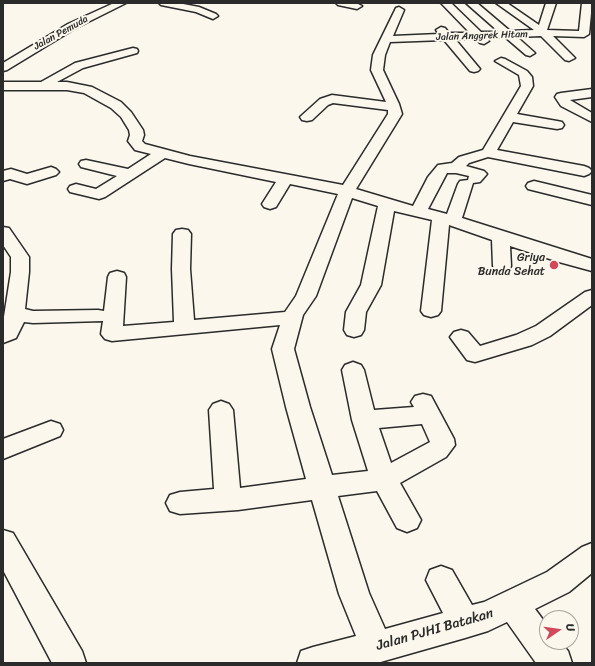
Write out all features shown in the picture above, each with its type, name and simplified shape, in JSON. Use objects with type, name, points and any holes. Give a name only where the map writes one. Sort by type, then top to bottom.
[{"type":"street","name":"Jalan Pemuda","points":[[3,68],[30,50],[72,26],[121,3]]},
{"type":"street","points":[[164,3],[199,10],[213,16]]},
{"type":"street","points":[[341,3],[357,6]]},
{"type":"street","points":[[446,3],[478,36],[486,60]]},
{"type":"street","points":[[471,3],[530,53]]},
{"type":"street","points":[[501,3],[542,32],[569,58]]},
{"type":"street","points":[[538,3],[550,6],[542,32]]},
{"type":"street","points":[[579,3],[585,15]]},
{"type":"street","points":[[578,34],[584,33],[587,3]]},
{"type":"street","points":[[199,10],[210,4]]},
{"type":"street","points":[[377,647],[354,594],[298,407],[283,349],[292,318],[306,296],[346,191],[395,114],[394,107],[377,70],[379,54],[399,10]]},
{"type":"street","points":[[439,28],[448,37],[486,60],[523,73],[527,86],[488,153]]},
{"type":"street","name":"Jalan Anggrek Hitam","points":[[386,39],[542,32],[578,34]]},
{"type":"street","points":[[578,34],[587,41]]},
{"type":"street","points":[[43,86],[79,65],[135,51]]},
{"type":"street","points":[[95,62],[107,68]]},
{"type":"street","points":[[3,86],[77,87],[99,94],[116,105],[126,115],[136,130],[137,135],[135,141],[138,146],[163,153],[346,191],[447,219],[565,258],[592,265]]},
{"type":"street","points":[[592,93],[561,97],[566,102],[592,118]]},
{"type":"street","points":[[307,117],[324,102],[332,99],[394,107]]},
{"type":"street","points":[[509,117],[557,126]]},
{"type":"street","points":[[81,205],[163,153]]},
{"type":"street","points":[[456,168],[464,160],[488,153],[584,171]]},
{"type":"street","points":[[86,164],[130,174]]},
{"type":"street","points":[[418,211],[436,177],[442,169],[446,167],[456,168],[479,174],[470,181],[447,219],[431,311]]},
{"type":"street","points":[[3,176],[11,174],[27,179],[51,172]]},
{"type":"street","points":[[270,204],[284,179]]},
{"type":"street","points":[[534,186],[592,200]]},
{"type":"street","points":[[76,189],[99,194]]},
{"type":"street","points":[[354,330],[356,312],[371,285],[387,203]]},
{"type":"street","points":[[3,232],[20,257],[20,272],[13,326],[9,333],[3,336]]},
{"type":"street","points":[[182,234],[181,269],[183,317],[186,328]]},
{"type":"street","points":[[501,237],[502,266]]},
{"type":"street","points":[[117,277],[112,334],[292,318]]},
{"type":"street","points":[[461,337],[475,355],[524,340],[543,331],[592,296]]},
{"type":"street","points":[[15,314],[32,317],[98,316]]},
{"type":"street","points":[[353,370],[364,420],[384,479],[408,520]]},
{"type":"street","points":[[180,502],[228,499],[384,479],[440,448],[443,442],[426,408],[364,420]]},
{"type":"street","points":[[221,410],[228,499]]},
{"type":"street","points":[[3,449],[51,430]]},
{"type":"street","points":[[3,542],[70,663]]},
{"type":"street","name":"Jalan PJHI Batakan","points":[[326,662],[488,616],[558,582],[592,556]]},
{"type":"street","points":[[441,580],[465,623]]},
{"type":"street","points":[[513,605],[556,663]]},
{"type":"place","name":"Griya Bunda Sehat","points":[[554,265]]}]
